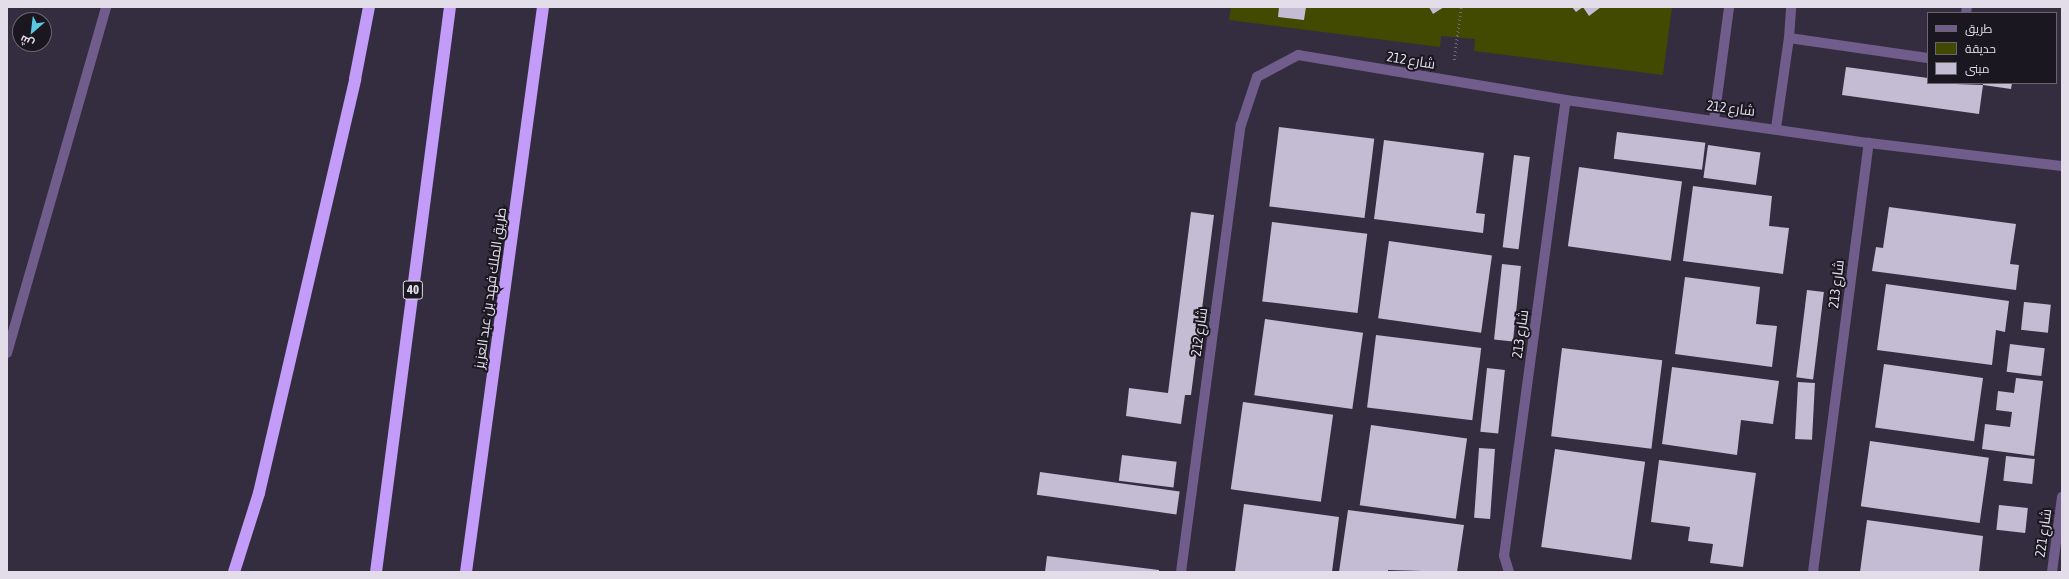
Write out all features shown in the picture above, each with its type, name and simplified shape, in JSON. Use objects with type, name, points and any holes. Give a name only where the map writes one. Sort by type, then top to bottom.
[{"type":"highway","points":[[234,572],[259,493],[353,87],[369,7]]},
{"type":"highway","name":"40","points":[[376,572],[450,7]]},
{"type":"highway","name":"طريق الملك فهد بن عبد العزيز","points":[[466,572],[543,7]]},
{"type":"highway","points":[[470,548],[470,572]]},
{"type":"street","points":[[7,353],[106,7]]},
{"type":"street","points":[[1714,120],[1728,7]]},
{"type":"street","points":[[1776,128],[1789,38],[1791,7]]},
{"type":"street","points":[[1789,38],[1927,58]]},
{"type":"street","name":"شارع 212","points":[[1181,572],[1241,126],[1257,77],[1298,56],[1566,100],[1776,128],[1869,143],[2062,166]]},
{"type":"street","name":"شارع 213","points":[[1509,572],[1504,556],[1566,100]]},
{"type":"street","name":"شارع 213","points":[[1813,572],[1869,143]]},
{"type":"street","name":"شارع 221","points":[[2052,572],[2062,497]]},
{"type":"path","points":[[1452,81],[1460,7]]},
{"type":"green space","points":[[1231,7],[1672,7],[1663,75],[1474,51],[1475,39],[1441,36],[1440,47],[1229,20]]},
{"type":"building","points":[[1279,7],[1306,7],[1304,20],[1278,17]]},
{"type":"building","points":[[1429,7],[1444,7],[1433,14]]},
{"type":"building","points":[[1572,7],[1583,7],[1576,12]]},
{"type":"building","points":[[1583,7],[1601,7],[1589,16]]},
{"type":"building","points":[[1846,67],[1927,78],[1927,84],[1983,85],[1979,114],[1842,95]]},
{"type":"building","points":[[1983,84],[2012,84],[2011,89]]},
{"type":"building","points":[[1279,127],[1374,139],[1365,218],[1269,206]]},
{"type":"building","points":[[1617,132],[1705,143],[1702,170],[1614,159]]},
{"type":"building","points":[[1384,140],[1484,153],[1476,213],[1485,214],[1483,233],[1374,219]]},
{"type":"building","points":[[1708,145],[1760,152],[1756,185],[1703,178]]},
{"type":"building","points":[[1514,155],[1530,157],[1519,249],[1503,247]]},
{"type":"building","points":[[1579,167],[1682,181],[1671,261],[1568,246]]},
{"type":"building","points":[[1693,186],[1772,196],[1769,226],[1789,228],[1783,274],[1683,261]]},
{"type":"building","points":[[1889,207],[2016,224],[2010,264],[2019,265],[2016,290],[1872,271],[1876,247],[1883,248]]},
{"type":"building","points":[[1191,212],[1214,215],[1191,395],[1185,395],[1181,424],[1126,416],[1129,388],[1168,393]]},
{"type":"building","points":[[1272,222],[1367,234],[1358,313],[1262,301]]},
{"type":"building","points":[[1389,241],[1492,255],[1481,333],[1378,318]]},
{"type":"building","points":[[1502,264],[1521,266],[1513,342],[1494,340]]},
{"type":"building","points":[[1685,277],[1760,287],[1756,324],[1777,326],[1772,367],[1675,354]]},
{"type":"building","points":[[1886,284],[2009,301],[2005,332],[1996,330],[1992,365],[1877,350]]},
{"type":"building","points":[[1807,290],[1824,292],[1813,379],[1796,377]]},
{"type":"building","points":[[2024,302],[2051,305],[2048,333],[2021,330]]},
{"type":"building","points":[[1265,319],[1363,333],[1352,409],[1254,395]]},
{"type":"building","points":[[1376,335],[1481,348],[1472,420],[1367,407]]},
{"type":"building","points":[[2010,344],[2045,348],[2041,376],[2007,372]]},
{"type":"building","points":[[1562,348],[1662,360],[1651,449],[1551,436]]},
{"type":"building","points":[[1884,364],[1983,378],[1974,441],[1875,427]]},
{"type":"building","points":[[1672,367],[1779,381],[1773,424],[1741,420],[1737,455],[1662,444]]},
{"type":"building","points":[[1487,368],[1505,370],[1498,434],[1480,432]]},
{"type":"building","points":[[2016,378],[2043,381],[2034,456],[1982,449],[1985,424],[2010,427],[2012,412],[1996,410],[1998,391],[2014,393]]},
{"type":"building","points":[[1798,382],[1815,383],[1812,440],[1795,439]]},
{"type":"building","points":[[1243,402],[1333,415],[1321,502],[1231,489]]},
{"type":"building","points":[[1371,425],[1467,438],[1456,519],[1360,505]]},
{"type":"building","points":[[1870,441],[1989,458],[1980,523],[1861,506]]},
{"type":"building","points":[[1479,448],[1495,449],[1490,519],[1474,518]]},
{"type":"building","points":[[1555,449],[1645,462],[1631,560],[1541,547]]},
{"type":"building","points":[[1122,455],[1177,462],[1173,488],[1119,481]]},
{"type":"building","points":[[2006,456],[2035,459],[2032,484],[2003,481]]},
{"type":"building","points":[[1659,460],[1756,473],[1743,567],[1710,563],[1713,544],[1688,541],[1690,527],[1651,522]]},
{"type":"building","points":[[1040,472],[1180,492],[1176,514],[1037,495]]},
{"type":"building","points":[[1244,504],[1339,517],[1332,572],[1235,572]]},
{"type":"building","points":[[1999,505],[2028,508],[2025,533],[1996,530]]},
{"type":"building","points":[[1348,510],[1464,525],[1457,572],[1388,570],[1388,572],[1339,572]]},
{"type":"building","points":[[1867,520],[1983,536],[1979,572],[1860,572]]},
{"type":"building","points":[[1047,556],[1159,570],[1159,572],[1045,572]]}]
